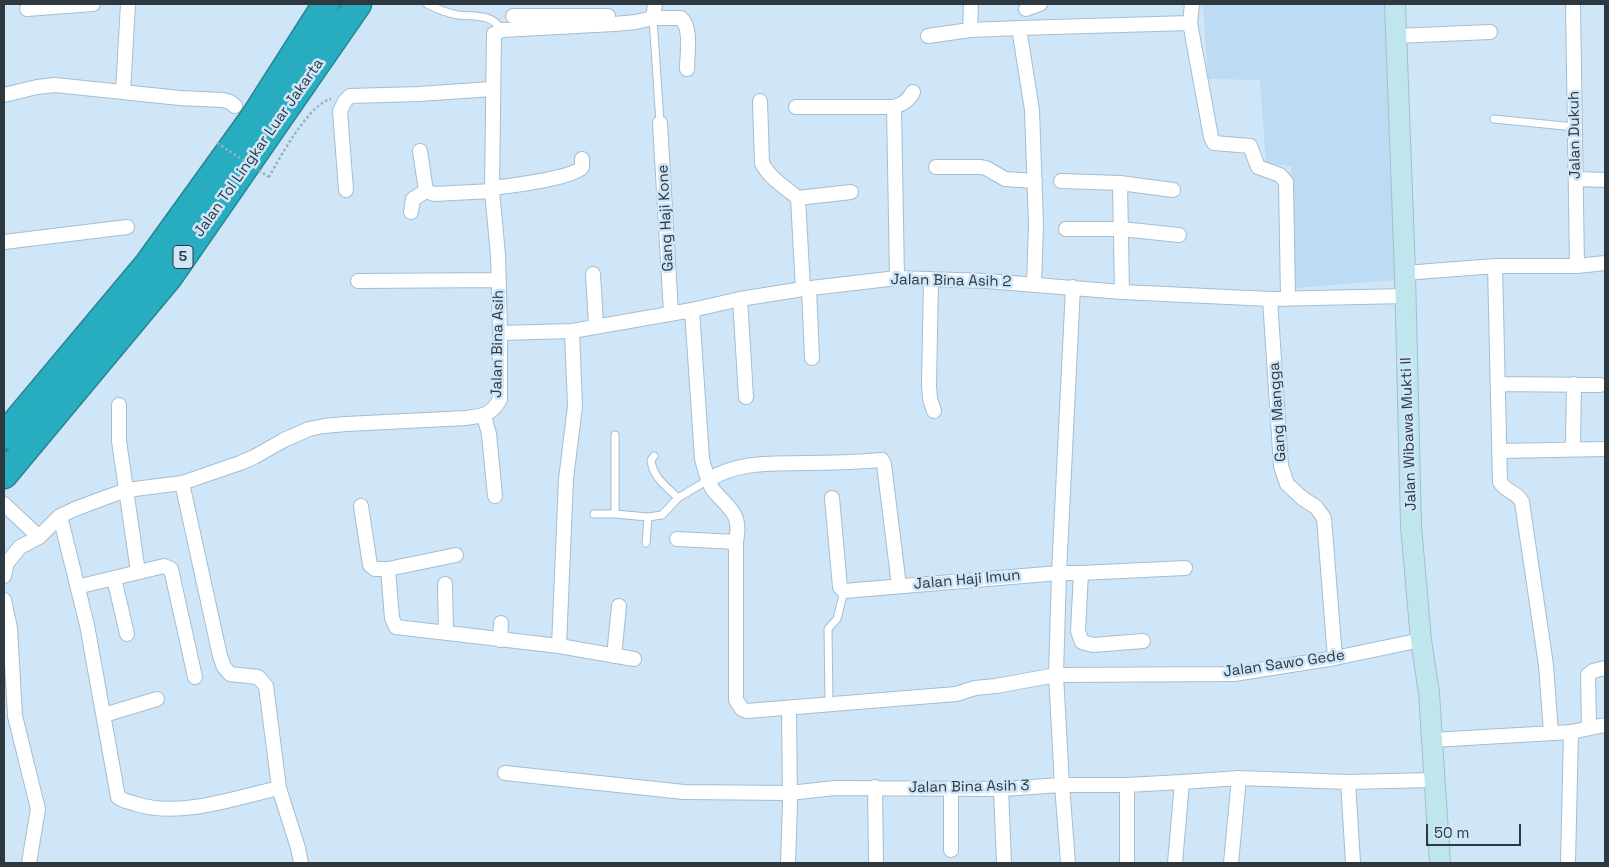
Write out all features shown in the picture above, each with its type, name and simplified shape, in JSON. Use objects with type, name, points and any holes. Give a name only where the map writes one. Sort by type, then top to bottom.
[{"type":"highway","name":"Jalan Tol Lingkar Luar Jakarta","points":[[4,436],[148,264],[254,117],[326,4]]},
{"type":"highway","name":"Jalan Tol Lingkar Luar Jakarta","points":[[4,475],[169,277],[246,163],[358,4]]},
{"type":"main road","name":"Jalan Wibawa Mukti II","points":[[1395,4],[1405,273],[1411,526],[1421,640],[1429,693],[1440,863]]},
{"type":"street","points":[[27,9],[93,4]]},
{"type":"street","points":[[123,92],[128,4]]},
{"type":"street","points":[[970,30],[971,4]]},
{"type":"street","points":[[1026,8],[1040,4]]},
{"type":"street","points":[[1192,4],[1190,23],[1211,137],[1214,143],[1250,146],[1258,167],[1280,175],[1286,182],[1288,299]]},
{"type":"street","name":"Jalan Dukuh","points":[[1573,4],[1576,266]]},
{"type":"street","points":[[511,20],[614,24],[654,11],[680,18],[684,20],[687,34],[687,69]]},
{"type":"street","points":[[511,20],[637,16]]},
{"type":"street","name":"Jalan Bina Asih","points":[[4,576],[8,563],[20,547],[39,536],[60,516],[127,490],[182,483],[240,463],[284,440],[309,430],[346,424],[484,416],[496,408],[500,399],[500,333],[499,280],[492,189],[492,37],[511,20]]},
{"type":"street","points":[[928,36],[970,30],[1190,23]]},
{"type":"street","points":[[1019,28],[1032,110],[1035,180],[1034,284]]},
{"type":"street","points":[[1395,36],[1490,32]]},
{"type":"street","points":[[4,95],[36,87],[55,86],[180,98],[223,100],[230,102],[234,106]]},
{"type":"street","points":[[346,190],[340,111],[350,96],[492,89]]},
{"type":"street","points":[[796,107],[894,107],[910,98],[912,92]]},
{"type":"street","points":[[760,101],[762,163],[770,176],[798,198],[851,192]]},
{"type":"street","points":[[894,107],[898,278]]},
{"type":"street","name":"Gang Haji Kone","points":[[660,123],[671,314]]},
{"type":"street","points":[[420,151],[426,191]]},
{"type":"street","points":[[426,191],[434,194],[492,189],[553,178],[577,173],[582,167],[582,159]]},
{"type":"street","points":[[936,167],[981,167],[1005,179],[1035,180]]},
{"type":"street","points":[[1576,179],[1605,180]]},
{"type":"street","points":[[1062,181],[1120,183],[1173,190]]},
{"type":"street","points":[[1120,183],[1122,292]]},
{"type":"street","points":[[411,212],[413,199],[426,191]]},
{"type":"street","points":[[798,198],[812,358]]},
{"type":"street","points":[[4,242],[127,227]]},
{"type":"street","points":[[1066,229],[1121,229],[1179,235]]},
{"type":"street","points":[[1405,273],[1495,266],[1576,266],[1605,263]]},
{"type":"street","points":[[1495,266],[1501,384],[1502,448],[1500,482],[1504,489],[1516,494],[1522,502],[1546,666],[1551,733]]},
{"type":"street","points":[[593,274],[596,326]]},
{"type":"street","name":"Jalan Bina Asih 2","points":[[500,333],[572,331],[692,310],[740,299],[898,278],[1034,284],[1122,292],[1270,299],[1405,296]]},
{"type":"street","points":[[931,279],[929,385],[930,399],[934,411]]},
{"type":"street","points":[[358,281],[499,280]]},
{"type":"street","points":[[1068,863],[1056,675],[1058,573],[1072,287]]},
{"type":"street","points":[[740,299],[746,397]]},
{"type":"street","name":"Gang Mangga","points":[[1270,299],[1281,466],[1287,484],[1302,498],[1316,507],[1324,518],[1335,658]]},
{"type":"street","points":[[692,310],[702,459],[708,480],[722,471],[740,466],[882,460],[899,586]]},
{"type":"street","points":[[559,646],[566,479],[575,406],[572,331]]},
{"type":"street","points":[[1501,384],[1600,385]]},
{"type":"street","points":[[1573,444],[1574,384]]},
{"type":"street","points":[[119,405],[119,442],[138,572]]},
{"type":"street","points":[[484,416],[489,434],[495,496]]},
{"type":"street","points":[[1502,448],[1605,450]]},
{"type":"street","name":"Jalan Sawo Gede","points":[[708,480],[713,490],[731,508],[736,519],[738,532],[736,542],[736,700],[742,709],[747,711],[956,694],[975,688],[1056,675],[1234,674],[1335,658],[1421,640]]},
{"type":"street","points":[[182,483],[224,667],[230,674],[258,677],[266,686],[279,788],[302,863]]},
{"type":"street","points":[[832,498],[840,587],[844,591]]},
{"type":"street","points":[[4,504],[39,536]]},
{"type":"street","points":[[360,506],[370,565],[375,569],[388,569],[456,555]]},
{"type":"street","points":[[60,516],[87,625],[120,799],[149,809],[174,810],[279,788]]},
{"type":"street","points":[[677,539],[736,542]]},
{"type":"street","points":[[85,585],[164,566],[171,569],[195,676]]},
{"type":"street","name":"Jalan Haji Imun","points":[[844,591],[1058,573],[1185,568]]},
{"type":"street","points":[[388,569],[392,618],[396,627],[559,646],[634,659]]},
{"type":"street","points":[[1081,573],[1078,631],[1082,642],[1093,645],[1143,641]]},
{"type":"street","points":[[114,578],[127,634]]},
{"type":"street","points":[[445,584],[446,632]]},
{"type":"street","points":[[4,600],[15,716],[38,809],[29,863]]},
{"type":"street","points":[[614,656],[618,606]]},
{"type":"street","points":[[500,640],[501,623]]},
{"type":"street","points":[[1589,728],[1588,675],[1593,671],[1605,668]]},
{"type":"street","points":[[104,715],[157,699]]},
{"type":"street","points":[[788,709],[788,863]]},
{"type":"street","points":[[1432,740],[1571,732],[1605,725]]},
{"type":"street","points":[[1568,863],[1571,732]]},
{"type":"street","name":"Jalan Bina Asih 3","points":[[505,773],[675,792],[789,792],[835,788],[1001,789],[1062,785],[1128,785],[1239,778],[1348,782],[1434,780]]},
{"type":"street","points":[[1231,863],[1239,778]]},
{"type":"street","points":[[1175,863],[1182,782]]},
{"type":"street","points":[[1348,782],[1353,863]]},
{"type":"street","points":[[1126,863],[1128,785]]},
{"type":"street","points":[[875,788],[876,863]]},
{"type":"street","points":[[951,788],[951,850]]},
{"type":"street","points":[[1001,789],[1004,863]]},
{"type":"lane","points":[[427,4],[456,15],[488,18],[495,22],[511,20]]},
{"type":"lane","points":[[654,11],[660,123]]},
{"type":"lane","points":[[1494,119],[1575,127]]},
{"type":"lane","points":[[615,514],[616,435]]},
{"type":"lane","points":[[654,456],[651,460],[652,470],[658,480],[678,498]]},
{"type":"lane","points":[[594,514],[662,515],[678,498],[708,480]]},
{"type":"lane","points":[[646,542],[648,516]]},
{"type":"lane","points":[[829,703],[828,629],[837,618],[844,591]]},
{"type":"path","points":[[217,142],[269,177],[288,142],[315,108],[325,100],[350,96]]},
{"type":"shaded area","points":[[1203,4],[1384,4],[1395,280],[1295,288],[1291,166],[1266,164],[1260,80],[1208,79]]}]
